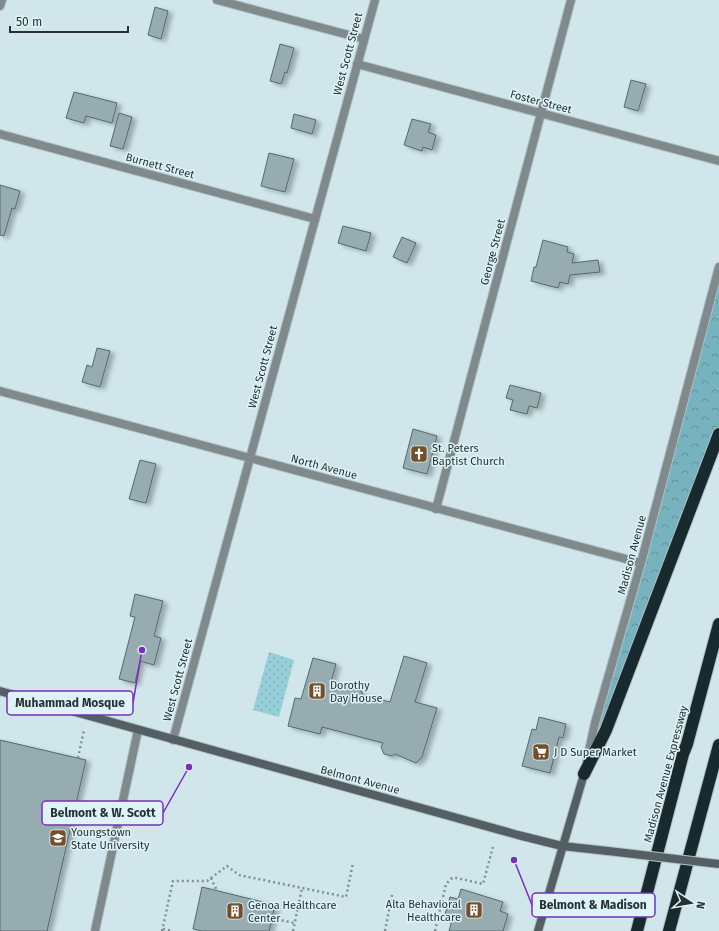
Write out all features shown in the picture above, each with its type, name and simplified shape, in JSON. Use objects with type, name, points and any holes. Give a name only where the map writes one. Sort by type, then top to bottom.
[{"type":"highway","points":[[584,774],[606,730],[719,434]]},
{"type":"highway","name":"Madison Avenue Expressway","points":[[637,931],[683,754],[719,624]]},
{"type":"highway","points":[[670,931],[719,746]]},
{"type":"main road","name":"Belmont Avenue","points":[[0,691],[173,740],[562,846],[719,864]]},
{"type":"main road","name":"Madison Avenue","points":[[538,931],[584,774]]},
{"type":"street","points":[[0,6],[2,0]]},
{"type":"street","points":[[217,0],[364,39]]},
{"type":"street","name":"West Scott Street","points":[[173,740],[375,0]]},
{"type":"street","name":"George Street","points":[[436,509],[571,0]]},
{"type":"street","name":"Foster Street","points":[[357,64],[719,161]]},
{"type":"street","name":"Burnett Street","points":[[0,134],[315,219]]},
{"type":"street","name":"Madison Avenue","points":[[584,774],[595,723],[641,563],[719,267]]},
{"type":"street","name":"North Avenue","points":[[0,391],[641,563]]},
{"type":"street","points":[[95,931],[138,730]]},
{"type":"path","points":[[78,758],[84,730]]},
{"type":"path","points":[[482,888],[493,847]]},
{"type":"path","points":[[173,931],[163,930],[173,881],[207,881],[227,866],[239,875],[346,897],[353,862]]},
{"type":"path","points":[[212,878],[217,891]]},
{"type":"path","points":[[435,931],[446,884],[452,878],[483,884]]},
{"type":"path","points":[[293,931],[302,888]]},
{"type":"path","points":[[385,931],[392,895]]},
{"type":"path","points":[[441,906],[447,907]]},
{"type":"path","points":[[272,918],[294,923]]},
{"type":"green space","points":[[719,267],[719,434],[584,774]]},
{"type":"shaded area","points":[[269,652],[294,660],[279,717],[253,710]]},
{"type":"building","points":[[155,7],[168,11],[161,39],[148,35]]},
{"type":"building","points":[[280,44],[294,48],[287,73],[285,72],[281,84],[270,81]]},
{"type":"building","points":[[631,80],[646,84],[638,111],[624,107]]},
{"type":"building","points":[[74,92],[117,103],[112,123],[86,116],[84,123],[66,118]]},
{"type":"building","points":[[119,113],[132,117],[123,149],[110,146]]},
{"type":"building","points":[[294,114],[316,120],[312,134],[291,128]]},
{"type":"building","points":[[412,119],[431,124],[428,132],[436,135],[432,150],[423,147],[422,151],[404,145]]},
{"type":"building","points":[[269,153],[294,159],[285,192],[261,186]]},
{"type":"building","points":[[0,185],[20,191],[15,209],[12,208],[4,236],[0,235]]},
{"type":"building","points":[[343,226],[371,233],[366,251],[338,243]]},
{"type":"building","points":[[402,237],[416,243],[407,263],[393,257]]},
{"type":"building","points":[[543,240],[568,247],[567,252],[574,254],[572,263],[598,260],[600,272],[570,275],[568,284],[560,282],[558,288],[531,281]]},
{"type":"building","points":[[97,348],[110,351],[100,387],[82,382],[87,365],[92,367]]},
{"type":"building","points":[[510,385],[541,393],[537,408],[529,406],[527,414],[510,410],[513,400],[506,398]]},
{"type":"building","name":"St. Peters Baptist Church","points":[[413,429],[437,436],[427,474],[403,468]]},
{"type":"building","points":[[140,460],[156,464],[146,503],[129,499]]},
{"type":"building","points":[[135,594],[163,601],[154,636],[161,638],[154,665],[140,661],[135,683],[119,679],[135,617],[130,616]]},
{"type":"building","points":[[404,656],[427,663],[415,702],[437,708],[422,757],[416,763],[395,754],[392,756],[384,754],[381,747],[383,743],[322,727],[320,734],[288,726],[295,698],[301,699],[313,658],[336,664],[331,682],[333,684],[362,691],[362,695],[390,702]]},
{"type":"building","name":"J D Super Market","points":[[539,717],[566,724],[563,738],[559,737],[550,773],[522,766],[532,729],[536,730]]},
{"type":"building","points":[[0,740],[86,760],[47,931],[0,931]]},
{"type":"building","name":"Genoa Healthcare Center","points":[[202,887],[275,905],[269,931],[202,931],[193,929]]},
{"type":"building","name":"Alta Behavioral Healthcare","points":[[461,889],[503,902],[500,911],[508,914],[503,931],[449,931],[452,920],[444,918],[450,897],[458,899]]},
{"type":"place","name":"St. Peters Baptist Church","points":[[419,454]]},
{"type":"place","name":"Muhammad Mosque","points":[[142,650]]},
{"type":"place","name":"Dorothy Day House","points":[[317,691]]},
{"type":"place","name":"J D Super Market","points":[[541,752]]},
{"type":"place","name":"Belmont & W. Scott","points":[[189,767]]},
{"type":"place","name":"Youngstown State University","points":[[58,838]]},
{"type":"place","name":"Belmont & Madison","points":[[514,860]]},
{"type":"place","name":"Alta Behavioral Healthcare","points":[[474,910]]},
{"type":"place","name":"Genoa Healthcare Center","points":[[235,911]]}]
